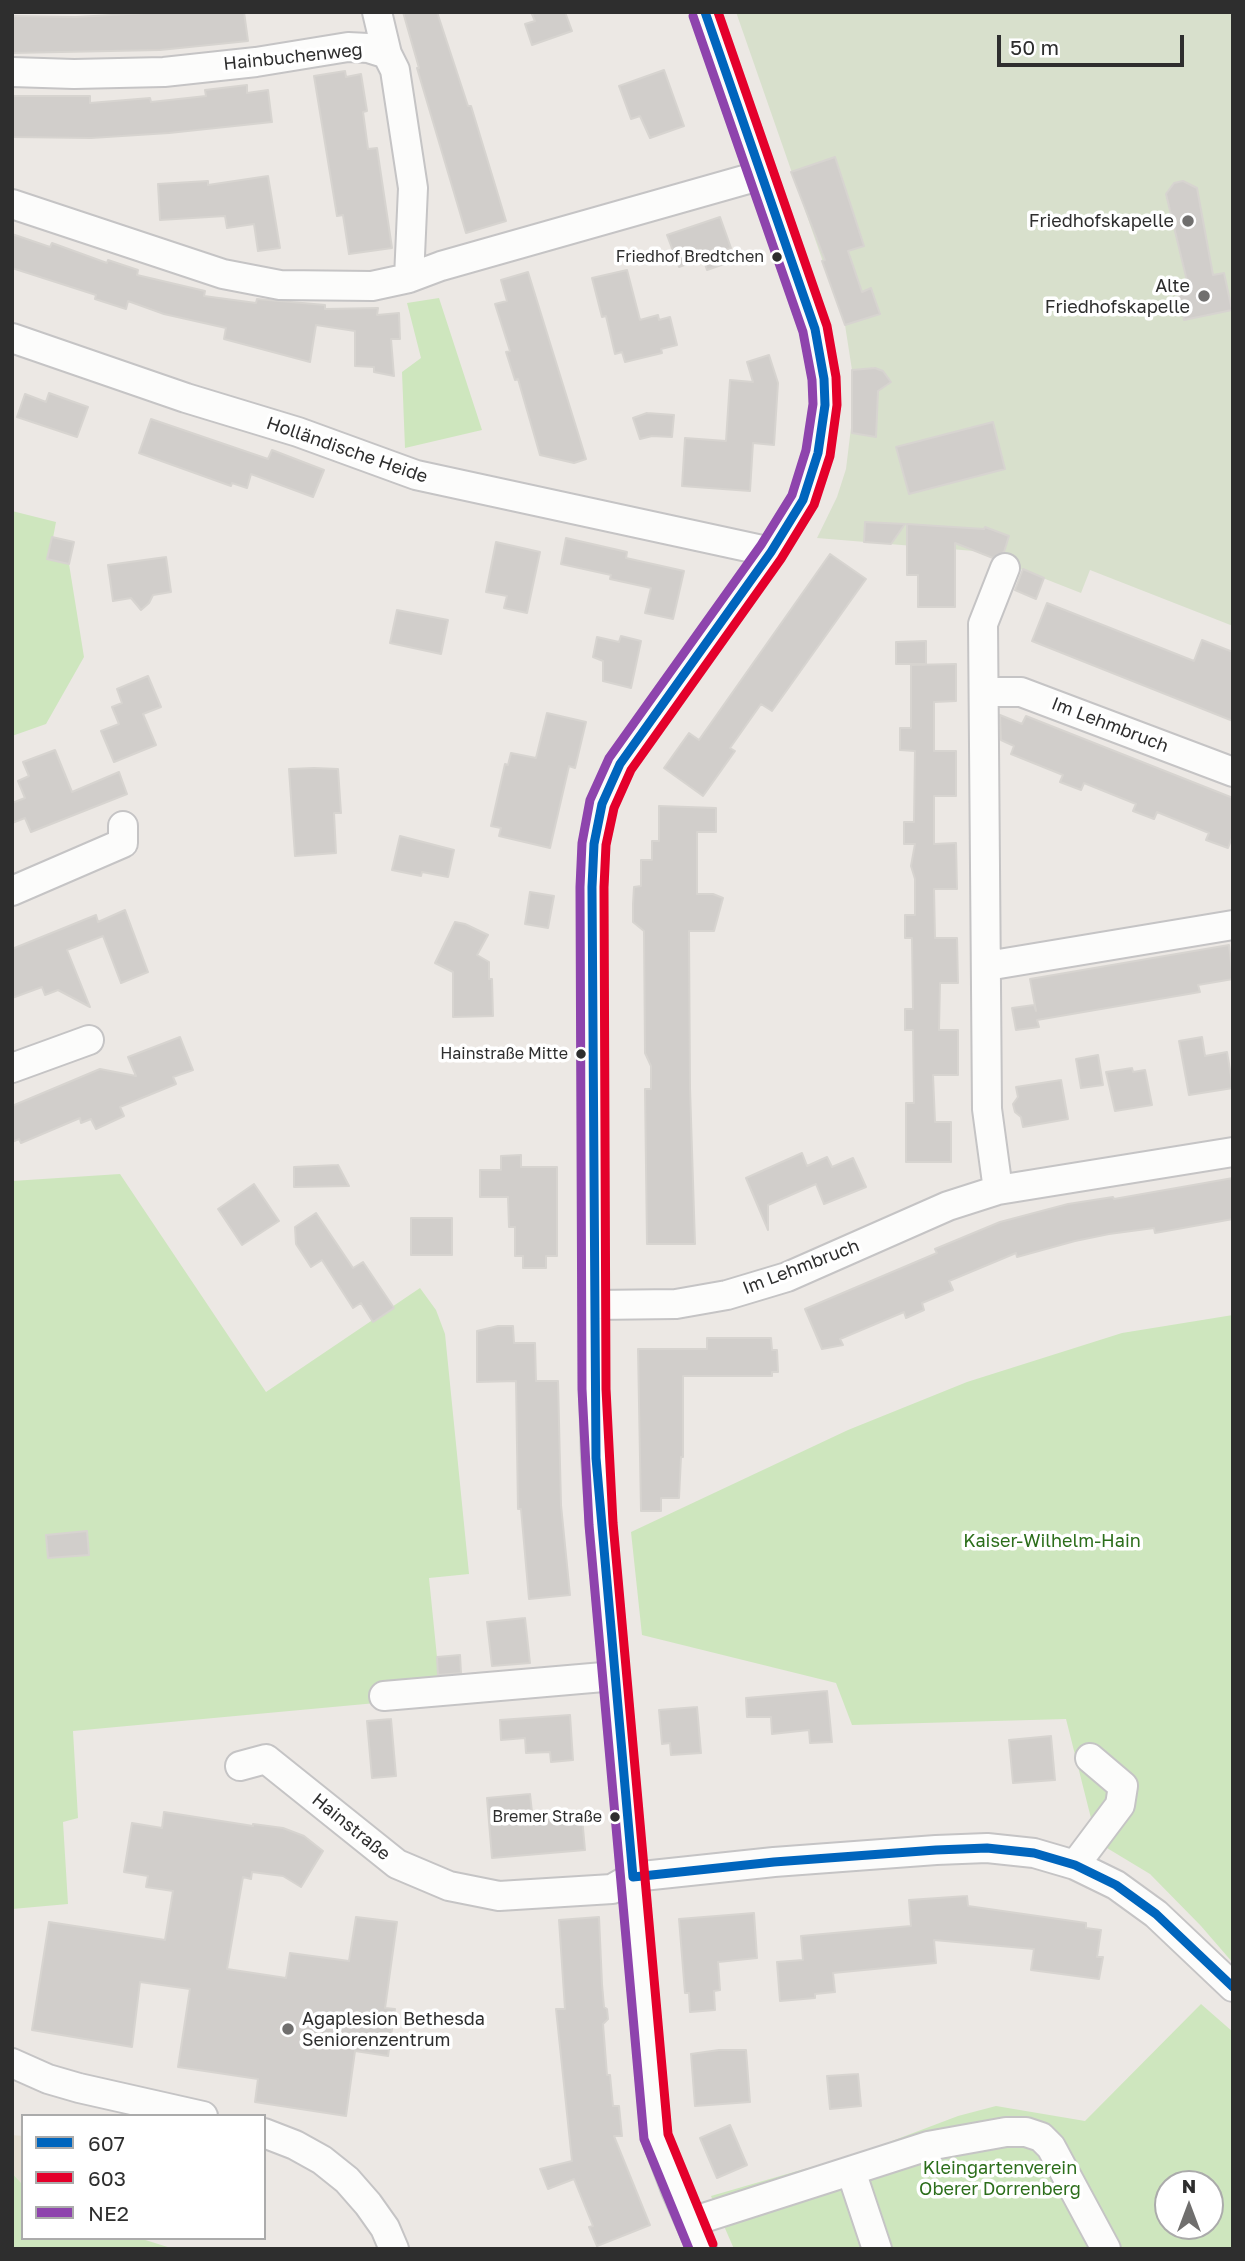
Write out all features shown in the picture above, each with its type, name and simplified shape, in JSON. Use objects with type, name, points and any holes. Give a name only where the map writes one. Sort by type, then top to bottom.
[{"type":"street","points":[[377,12],[387,54]]},
{"type":"street","points":[[702,2249],[656,2137],[596,1458],[592,887],[597,824],[607,788],[620,764],[792,520],[810,482],[818,453],[825,405],[824,379],[815,329],[705,12]]},
{"type":"street","name":"Hainbuchenweg","points":[[12,72],[164,72],[256,62],[348,47],[368,48],[387,54],[395,70],[413,188],[410,278]]},
{"type":"street","points":[[12,204],[223,274],[280,285],[372,286],[410,278],[441,266],[762,175]]},
{"type":"street","name":"Holländische Heide","points":[[12,338],[186,398],[299,432],[416,475],[771,552]]},
{"type":"street","points":[[998,1190],[986,1109],[983,624],[1005,568]]},
{"type":"street","name":"Im Lehmbruch","points":[[984,692],[1021,692],[1233,772]]},
{"type":"street","points":[[12,891],[123,843],[123,826]]},
{"type":"street","points":[[987,966],[1233,925]]},
{"type":"street","points":[[12,1068],[89,1040]]},
{"type":"street","name":"Im Lehmbruch","points":[[594,1305],[676,1304],[727,1295],[788,1276],[948,1206],[998,1190],[1233,1152]]},
{"type":"street","points":[[384,1696],[615,1676]]},
{"type":"street","points":[[1074,1865],[1120,1805],[1123,1786],[1090,1758]]},
{"type":"street","name":"Hainstraße","points":[[240,1766],[266,1759],[397,1864],[449,1886],[499,1896],[556,1894],[612,1889],[633,1877]]},
{"type":"street","points":[[633,1877],[774,1862],[987,1848],[1034,1853],[1074,1865],[1116,1885],[1156,1914],[1233,1987]]},
{"type":"street","points":[[12,2063],[48,2079],[79,2088],[194,2114]]},
{"type":"street","points":[[691,2222],[939,2143],[1006,2132],[1026,2132],[1041,2137],[1051,2147],[1106,2249]]},
{"type":"street","points":[[266,2134],[295,2145],[322,2160],[346,2180],[385,2228],[394,2249]]},
{"type":"street","points":[[852,2171],[877,2249]]},
{"type":"shaded area","points":[[12,2135],[21,2136],[21,2183],[12,2173]]},
{"type":"green space","points":[[736,12],[1233,12],[1233,626],[1090,570],[1081,593],[974,551],[817,538],[837,497],[846,469],[853,411],[852,370],[845,325]]},
{"type":"green space","points":[[439,298],[482,430],[405,448],[402,372],[421,358],[407,303]]},
{"type":"green space","points":[[12,511],[56,522],[49,559],[69,564],[84,657],[46,724],[12,736]]},
{"type":"green space","points":[[120,1174],[266,1392],[420,1288],[436,1310],[445,1334],[469,1574],[429,1578],[441,1697],[73,1731],[78,1818],[63,1822],[68,1904],[12,1909],[12,1181]]},
{"type":"green space","name":"Kaiser-Wilhelm-Hain","points":[[1233,1315],[1233,1963],[1150,1874],[1097,1842],[1066,1719],[852,1725],[836,1683],[642,1635],[631,1532],[848,1430],[967,1382],[1122,1333]]},
{"type":"green space","name":"Kleingartenverein Oberer Dorrenberg","points":[[1201,2004],[1233,2032],[1233,2249],[734,2249],[711,2196],[863,2152],[958,2116],[996,2106],[1085,2121]]},
{"type":"green space","points":[[12,2173],[21,2183],[21,2240],[145,2240],[174,2249],[12,2249]]},
{"type":"building","points":[[164,12],[244,12],[248,41],[160,50],[12,53],[12,16],[76,17]]},
{"type":"building","points":[[403,12],[437,12],[468,106],[471,106],[506,221],[466,233]]},
{"type":"building","points":[[531,12],[565,12],[572,31],[532,45],[525,24],[535,21]]},
{"type":"building","points":[[664,70],[684,126],[650,138],[640,116],[631,119],[619,86]]},
{"type":"building","points":[[345,71],[346,77],[361,74],[367,111],[363,112],[368,149],[377,148],[392,248],[349,254],[343,215],[337,216],[314,76]]},
{"type":"building","points":[[247,85],[247,93],[268,90],[272,122],[91,138],[12,137],[12,96],[90,96],[90,103],[150,98],[151,102],[206,96],[205,90]]},
{"type":"building","points":[[835,157],[864,246],[848,251],[862,292],[871,288],[880,314],[845,325],[822,261],[825,260],[791,172]]},
{"type":"building","points":[[268,176],[280,248],[258,251],[254,224],[227,228],[225,216],[160,220],[158,184],[208,181],[208,185]]},
{"type":"building","points":[[1183,181],[1197,188],[1213,275],[1224,273],[1232,310],[1184,320],[1176,283],[1187,281],[1166,194],[1174,183]]},
{"type":"building","points":[[720,217],[731,248],[726,250],[730,262],[707,270],[703,258],[679,267],[667,235]]},
{"type":"building","points":[[12,234],[50,247],[52,243],[107,263],[108,260],[138,270],[137,275],[205,291],[204,296],[256,303],[257,299],[325,305],[325,309],[378,308],[377,315],[399,313],[400,339],[391,339],[394,376],[374,372],[374,367],[355,366],[355,331],[316,325],[310,362],[224,339],[226,328],[164,314],[128,301],[126,309],[95,299],[96,295],[12,268]]},
{"type":"building","points":[[627,270],[640,320],[658,315],[659,320],[670,317],[677,345],[661,349],[662,353],[625,362],[622,352],[615,354],[606,316],[602,317],[592,278]]},
{"type":"building","points":[[528,272],[586,459],[574,463],[540,455],[518,379],[515,380],[506,352],[510,351],[495,304],[507,301],[501,280]]},
{"type":"building","points":[[769,355],[778,383],[774,445],[753,443],[750,491],[682,486],[685,438],[726,441],[730,380],[753,382],[747,362]]},
{"type":"building","points":[[875,368],[883,371],[891,382],[878,391],[876,437],[852,433],[852,370]]},
{"type":"building","points":[[49,393],[88,407],[77,437],[17,417],[25,394],[46,402]]},
{"type":"building","points":[[647,413],[674,415],[672,437],[652,436],[640,439],[633,418]]},
{"type":"building","points":[[151,419],[268,459],[272,450],[324,470],[313,497],[251,474],[247,488],[232,483],[231,486],[139,453]]},
{"type":"building","points":[[993,422],[1005,469],[909,494],[896,447]]},
{"type":"building","points":[[865,522],[905,524],[891,544],[864,542]]},
{"type":"building","points":[[907,524],[985,527],[1009,536],[1004,552],[993,558],[955,543],[955,607],[918,607],[918,575],[907,575]]},
{"type":"building","points":[[52,537],[74,542],[69,564],[47,559]]},
{"type":"building","points":[[566,538],[627,552],[626,558],[684,571],[673,619],[645,613],[651,588],[610,579],[611,575],[561,564]]},
{"type":"building","points":[[496,542],[540,552],[527,613],[504,608],[507,596],[486,592]]},
{"type":"building","points":[[830,554],[866,579],[772,711],[761,704],[730,748],[735,751],[703,796],[664,768],[689,733],[699,740]]},
{"type":"building","points":[[166,557],[171,592],[153,595],[141,610],[131,598],[113,601],[108,565]]},
{"type":"building","points":[[1023,569],[1044,578],[1036,599],[1015,590]]},
{"type":"building","points":[[1047,603],[1194,661],[1202,640],[1233,652],[1233,721],[1032,641]]},
{"type":"building","points":[[397,610],[448,620],[441,654],[390,643]]},
{"type":"building","points":[[621,636],[641,641],[631,688],[603,681],[603,661],[593,657],[597,637],[619,642]]},
{"type":"building","points":[[926,641],[926,664],[896,664],[896,642]]},
{"type":"building","points":[[956,664],[956,701],[934,702],[934,751],[956,751],[956,796],[934,796],[934,844],[956,843],[957,889],[934,889],[935,938],[957,938],[958,983],[940,983],[939,1030],[958,1030],[958,1075],[933,1075],[935,1122],[951,1122],[951,1162],[906,1162],[906,1103],[914,1103],[913,1030],[905,1030],[905,1009],[913,1009],[912,938],[905,938],[905,915],[915,915],[915,879],[911,866],[915,844],[904,844],[904,822],[914,822],[915,751],[900,750],[900,728],[911,728],[911,665]]},
{"type":"building","points":[[148,676],[161,707],[143,714],[156,745],[114,762],[101,731],[119,724],[112,707],[122,703],[117,689]]},
{"type":"building","points":[[547,713],[586,722],[575,768],[569,766],[550,848],[499,836],[501,828],[491,826],[505,764],[508,765],[511,753],[536,758]]},
{"type":"building","points":[[1000,715],[1022,724],[1026,716],[1233,798],[1233,835],[1228,848],[1206,840],[1209,833],[1157,812],[1154,819],[1133,811],[1136,804],[1084,783],[1081,790],[1060,782],[1063,775],[1011,754],[1014,746],[1001,740]]},
{"type":"building","points":[[55,750],[72,792],[119,772],[127,794],[31,832],[25,818],[12,823],[12,803],[25,798],[18,781],[29,776],[23,762]]},
{"type":"building","points":[[289,769],[338,769],[341,813],[334,813],[336,853],[295,856]]},
{"type":"building","points":[[659,806],[716,808],[716,832],[697,832],[697,894],[713,894],[723,898],[714,931],[689,931],[695,1244],[647,1244],[645,1089],[651,1089],[651,1066],[645,1053],[644,931],[633,922],[633,904],[634,887],[641,886],[641,860],[652,860],[652,841],[659,841]]},
{"type":"building","points":[[400,836],[454,850],[448,877],[422,872],[421,876],[392,870]]},
{"type":"building","points":[[530,892],[554,896],[548,928],[525,924]]},
{"type":"building","points":[[125,910],[148,972],[121,983],[103,936],[67,950],[90,1007],[58,990],[45,995],[42,987],[12,998],[12,949],[96,915],[98,922]]},
{"type":"building","points":[[455,922],[488,935],[477,955],[489,962],[493,1016],[453,1017],[453,972],[435,963]]},
{"type":"building","points":[[1229,945],[1233,979],[1198,985],[1200,992],[1037,1020],[1039,1027],[1016,1030],[1012,1008],[1034,1005],[1036,1011],[1030,979]]},
{"type":"building","points":[[180,1037],[193,1070],[173,1077],[176,1084],[120,1107],[124,1116],[96,1129],[91,1119],[81,1123],[80,1118],[21,1143],[19,1139],[12,1142],[12,1106],[100,1069],[136,1076],[128,1057]]},
{"type":"building","points":[[1202,1037],[1205,1056],[1227,1052],[1233,1088],[1189,1095],[1179,1041]]},
{"type":"building","points":[[1098,1055],[1103,1085],[1081,1088],[1076,1059]]},
{"type":"building","points":[[1132,1068],[1133,1072],[1145,1070],[1152,1105],[1115,1111],[1106,1072]]},
{"type":"building","points":[[1061,1080],[1068,1119],[1023,1127],[1021,1117],[1015,1112],[1013,1104],[1018,1097],[1016,1087]]},
{"type":"building","points":[[802,1153],[807,1166],[827,1157],[832,1167],[853,1158],[866,1187],[824,1204],[816,1184],[768,1205],[768,1230],[746,1178]]},
{"type":"building","points":[[521,1155],[521,1167],[557,1167],[557,1256],[546,1256],[546,1268],[523,1268],[523,1256],[515,1256],[515,1227],[509,1227],[508,1197],[480,1197],[480,1170],[501,1170],[501,1156]]},
{"type":"building","points":[[338,1165],[349,1186],[294,1187],[294,1167]]},
{"type":"building","points":[[1233,1178],[1233,1219],[1155,1233],[1154,1228],[1109,1234],[1017,1257],[1016,1253],[949,1281],[953,1290],[922,1303],[924,1310],[906,1318],[904,1312],[840,1339],[843,1345],[822,1349],[805,1309],[937,1253],[935,1249],[1000,1222],[1068,1204],[1114,1199]]},
{"type":"building","points":[[254,1184],[279,1221],[242,1245],[218,1209]]},
{"type":"building","points":[[316,1213],[353,1268],[363,1262],[394,1308],[373,1322],[361,1303],[353,1308],[322,1260],[311,1267],[296,1244],[295,1227]]},
{"type":"building","points":[[411,1218],[452,1218],[452,1255],[411,1255]]},
{"type":"building","points":[[513,1326],[514,1343],[535,1343],[536,1381],[558,1381],[561,1505],[570,1595],[529,1599],[521,1509],[518,1509],[516,1381],[477,1382],[477,1331]]},
{"type":"building","points":[[707,1338],[771,1338],[772,1350],[777,1350],[778,1372],[772,1372],[772,1376],[683,1376],[683,1457],[679,1498],[661,1498],[661,1511],[641,1511],[638,1349],[707,1349]]},
{"type":"building","points":[[87,1531],[89,1555],[48,1558],[46,1535]]},
{"type":"building","points":[[525,1618],[530,1663],[492,1666],[487,1622]]},
{"type":"building","points":[[460,1655],[461,1673],[438,1675],[437,1657]]},
{"type":"building","points":[[827,1691],[832,1742],[810,1743],[809,1730],[772,1734],[771,1717],[747,1717],[746,1698]]},
{"type":"building","points":[[697,1707],[701,1753],[671,1755],[670,1743],[662,1744],[659,1710]]},
{"type":"building","points":[[570,1715],[573,1760],[551,1762],[550,1752],[526,1753],[525,1738],[501,1740],[500,1720]]},
{"type":"building","points":[[391,1719],[396,1776],[372,1778],[367,1721]]},
{"type":"building","points":[[1051,1736],[1055,1780],[1013,1783],[1009,1740]]},
{"type":"building","points":[[530,1794],[533,1821],[582,1817],[585,1850],[492,1858],[487,1798]]},
{"type":"building","points":[[164,1812],[283,1828],[304,1836],[323,1851],[301,1887],[283,1876],[252,1872],[251,1879],[243,1877],[227,1969],[286,1978],[290,1953],[349,1961],[356,1917],[397,1922],[385,2008],[395,2009],[388,2056],[355,2051],[346,2116],[255,2102],[258,2079],[178,2067],[190,1989],[140,1982],[132,2047],[32,2030],[49,1922],[165,1940],[173,1891],[146,1887],[148,1876],[124,1872],[132,1823],[162,1828]]},
{"type":"building","points":[[967,1896],[968,1906],[1086,1923],[1086,1928],[1101,1930],[1097,1957],[1103,1957],[1099,1979],[1031,1970],[1034,1949],[934,1940],[936,1963],[833,1973],[835,1992],[815,1994],[815,1998],[780,2001],[777,1962],[803,1960],[801,1936],[911,1926],[909,1900]]},
{"type":"building","points":[[754,1913],[757,1958],[718,1962],[720,1990],[714,1991],[715,2010],[690,2012],[689,1993],[685,1993],[679,1919]]},
{"type":"building","points":[[599,1917],[604,2007],[607,2009],[608,2019],[603,2024],[607,2075],[610,2075],[613,2106],[619,2106],[622,2136],[614,2136],[650,2225],[597,2246],[589,2227],[593,2226],[574,2179],[548,2189],[540,2169],[572,2161],[556,2009],[565,2009],[559,1920]]},
{"type":"building","points":[[746,2050],[750,2102],[695,2106],[691,2054]]},
{"type":"building","points":[[858,2074],[861,2106],[830,2109],[827,2076]]},
{"type":"building","points":[[730,2125],[747,2165],[717,2178],[700,2138]]},
{"type":"transit line","name":"607","points":[[633,1877],[596,1458],[592,887],[594,844],[602,804],[620,764],[771,552],[803,500],[818,453],[825,405],[824,379],[815,329],[705,12]]},
{"type":"transit line","name":"603","points":[[713,2244],[668,2134],[613,1523],[606,1389],[606,845],[614,808],[631,770],[781,559],[814,505],[830,456],[837,405],[836,377],[827,326],[718,12]]},
{"type":"transit line","name":"NE2","points":[[689,2249],[644,2139],[589,1525],[582,1389],[582,843],[590,800],[609,758],[761,545],[792,495],[806,450],[813,404],[812,380],[803,332],[693,16]]},
{"type":"transit line","name":"607","points":[[633,1877],[774,1862],[936,1850],[987,1848],[1034,1853],[1075,1865],[1116,1885],[1156,1914],[1233,1987]]},
{"type":"place","name":"Friedhofskapelle","points":[[1188,221]]},
{"type":"place","name":"Friedhof Bredtchen","points":[[777,257]]},
{"type":"place","name":"Alte Friedhofskapelle","points":[[1204,296]]},
{"type":"place","name":"Hainstraße Mitte","points":[[581,1054]]},
{"type":"place","name":"Bremer Straße","points":[[615,1817]]},
{"type":"place","name":"Agaplesion Bethesda Seniorenzentrum","points":[[288,2029]]}]
